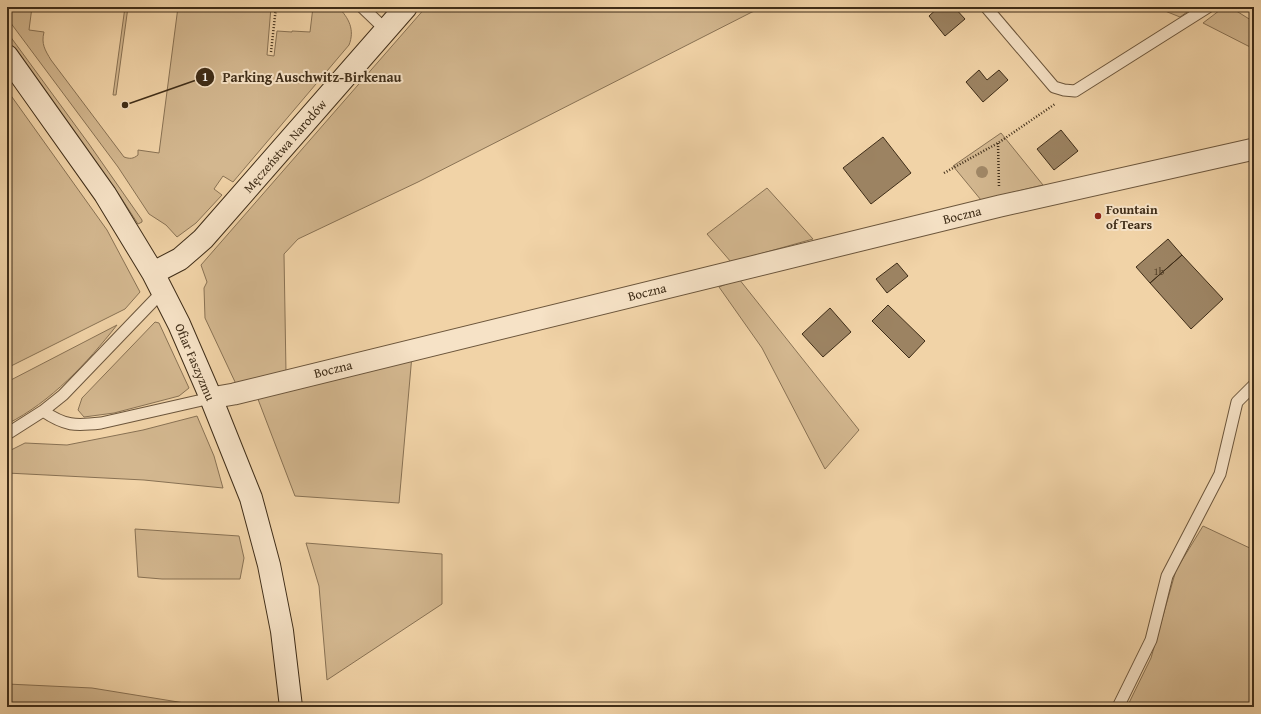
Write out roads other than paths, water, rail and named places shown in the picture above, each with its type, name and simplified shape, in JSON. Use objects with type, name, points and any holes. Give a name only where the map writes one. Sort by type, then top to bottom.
[{"type":"street","name":"Męczeństwa Narodów","points":[[158,282],[180,259],[204,239],[406,7]]},
{"type":"street","name":"Ofiar Faszyzmu","points":[[7,56],[105,194],[158,282],[179,324],[252,498],[269,565],[282,631],[291,707]]},
{"type":"street","name":"Boczna","points":[[211,398],[242,392],[1000,206],[1254,150]]},
{"type":"lane","points":[[362,7],[386,30]]},
{"type":"lane","points":[[986,7],[1054,88],[1075,91],[1208,7]]},
{"type":"lane","name":"Męczeństwa Narodów","points":[[7,434],[43,411],[63,395],[82,376],[115,340],[158,282]]},
{"type":"lane","points":[[1118,707],[1151,640],[1167,576],[1220,474],[1237,402],[1254,385]]},
{"type":"lane","name":"Boczna","points":[[43,411],[63,423],[86,425],[101,423],[211,398]]},
{"type":"place","name":"Parking Auschwitz-Birkenau","points":[[125,105]]},
{"type":"place","name":"Fountain of Tears","points":[[1098,216]]}]
